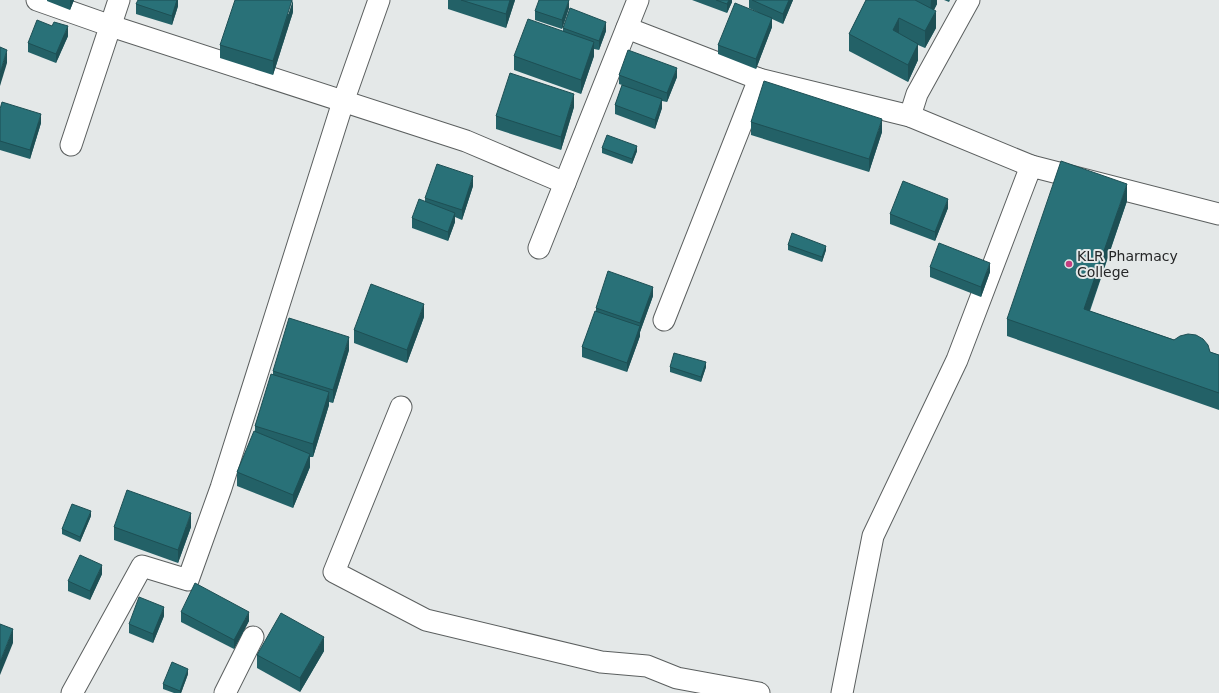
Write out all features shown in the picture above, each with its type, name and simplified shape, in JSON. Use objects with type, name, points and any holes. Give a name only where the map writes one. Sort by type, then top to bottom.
[{"type":"street","points":[[36,0],[111,26],[466,141],[565,183]]},
{"type":"street","points":[[71,145],[119,0]]},
{"type":"street","points":[[72,693],[142,566],[188,580],[222,488],[343,102],[379,0]]},
{"type":"street","points":[[539,248],[638,0]]},
{"type":"street","points":[[910,116],[917,94],[968,0]]},
{"type":"street","points":[[627,28],[759,79],[910,116],[1031,166],[1219,214]]},
{"type":"street","points":[[664,320],[759,79]]},
{"type":"street","points":[[842,693],[873,536],[957,360],[1031,166]]},
{"type":"street","points":[[401,407],[334,572],[426,620],[601,662],[646,666],[677,678],[759,693]]},
{"type":"street","points":[[225,693],[253,637]]},
{"type":"building","points":[[138,0],[177,0],[172,16],[136,4]]},
{"type":"building","points":[[235,0],[292,0],[273,61],[220,45]]},
{"type":"building","points":[[461,0],[510,0],[506,14]]},
{"type":"building","points":[[539,0],[569,0],[562,20],[535,11]]},
{"type":"building","points":[[716,0],[729,0],[727,4]]},
{"type":"building","points":[[752,0],[789,0],[783,14]]},
{"type":"building","points":[[866,0],[915,0],[936,11],[925,31],[899,18],[893,30],[918,44],[908,65],[849,34]]},
{"type":"building","points":[[735,3],[772,18],[756,59],[718,45]]},
{"type":"building","points":[[570,8],[606,22],[599,41],[563,28]]},
{"type":"building","points":[[528,19],[594,42],[581,80],[514,56]]},
{"type":"building","points":[[37,20],[52,26],[54,22],[68,26],[56,54],[28,43]]},
{"type":"building","points":[[0,47],[7,50],[0,73]]},
{"type":"building","points":[[628,50],[677,68],[667,93],[619,75]]},
{"type":"building","points":[[510,73],[574,94],[561,137],[496,116]]},
{"type":"building","points":[[764,81],[882,119],[869,159],[751,122]]},
{"type":"building","points":[[622,85],[662,99],[655,120],[615,105]]},
{"type":"building","points":[[2,102],[41,114],[30,150],[0,141],[0,109]]},
{"type":"building","points":[[607,135],[637,146],[632,159],[602,148]]},
{"type":"building","name":"KLR Pharmacy College","points":[[1061,161],[1127,184],[1084,309],[1174,340],[1180,336],[1188,334],[1196,335],[1203,339],[1208,345],[1210,352],[1219,355],[1219,393],[1007,319]]},
{"type":"building","points":[[437,164],[473,176],[462,210],[425,198]]},
{"type":"building","points":[[903,181],[948,199],[935,232],[890,214]]},
{"type":"building","points":[[419,199],[455,213],[448,232],[412,218]]},
{"type":"building","points":[[792,233],[826,246],[822,257],[788,245]]},
{"type":"building","points":[[939,243],[990,263],[981,287],[930,267]]},
{"type":"building","points":[[608,271],[653,287],[640,323],[596,308]]},
{"type":"building","points":[[371,284],[424,304],[407,350],[354,330]]},
{"type":"building","points":[[595,311],[640,326],[627,363],[582,347]]},
{"type":"building","points":[[289,318],[349,337],[333,390],[273,371]]},
{"type":"building","points":[[674,353],[706,362],[701,377],[670,367]]},
{"type":"building","points":[[271,374],[329,392],[313,444],[255,426]]},
{"type":"building","points":[[254,431],[310,454],[293,495],[237,472]]},
{"type":"building","points":[[127,490],[191,513],[178,550],[114,527]]},
{"type":"building","points":[[72,504],[91,511],[80,537],[62,529]]},
{"type":"building","points":[[80,555],[102,565],[90,591],[68,581]]},
{"type":"building","points":[[195,583],[249,612],[234,640],[181,612]]},
{"type":"building","points":[[139,597],[164,607],[153,634],[129,624]]},
{"type":"building","points":[[281,613],[324,637],[300,678],[257,655]]},
{"type":"building","points":[[0,624],[13,629],[0,662]]},
{"type":"building","points":[[172,662],[188,669],[180,691],[163,684]]},
{"type":"place","name":"KLR Pharmacy College","points":[[1069,264]]}]
